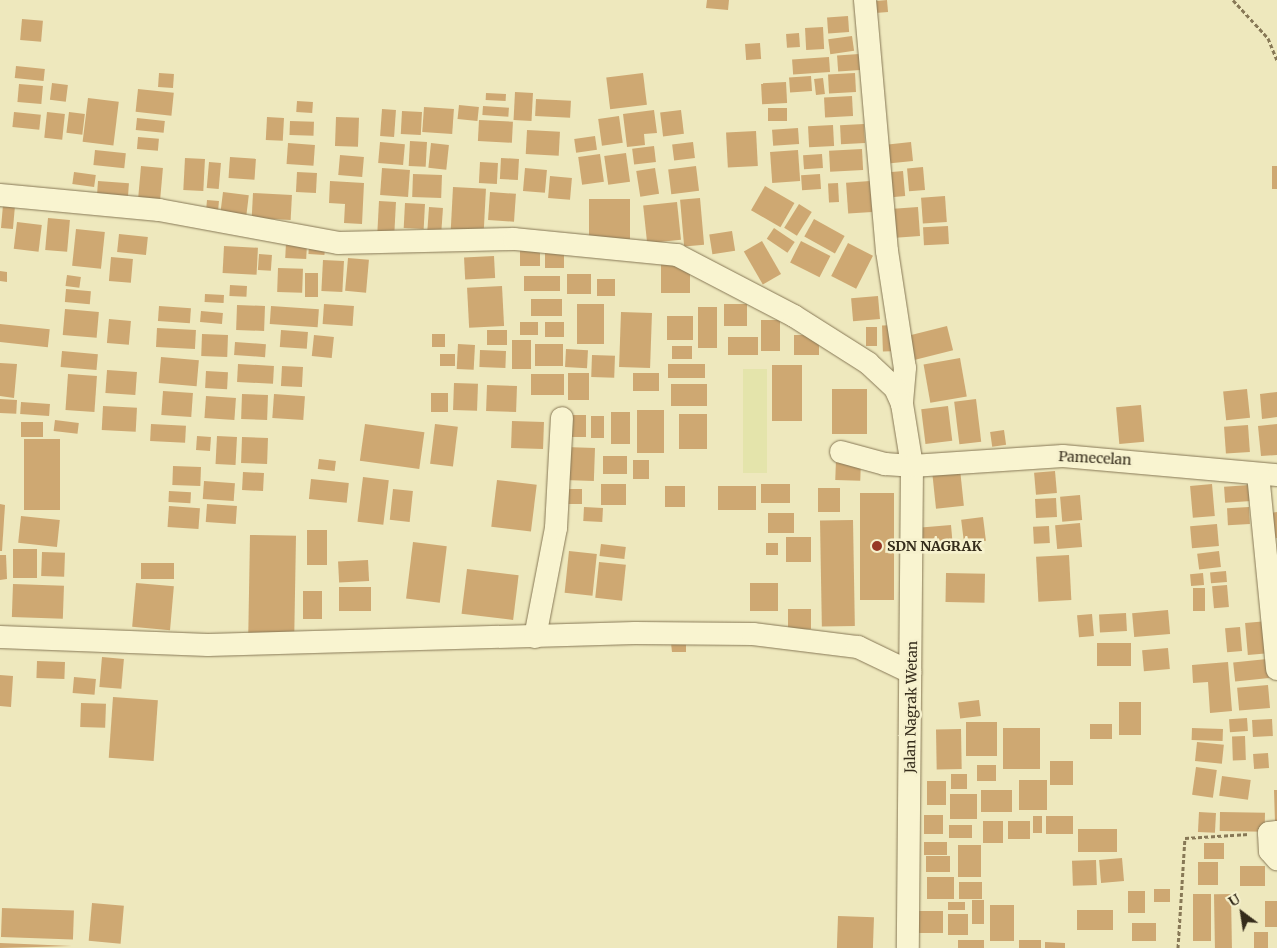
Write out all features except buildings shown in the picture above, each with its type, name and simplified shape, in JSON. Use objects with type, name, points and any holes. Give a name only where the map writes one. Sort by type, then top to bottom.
[{"type":"street","points":[[865,0],[887,251],[905,368],[902,404]]},
{"type":"street","points":[[0,195],[159,210],[338,243],[514,239],[677,255],[794,316],[868,363],[894,388],[902,404]]},
{"type":"street","name":"Jalan Nagrak Wetan","points":[[902,404],[912,466],[908,948]]},
{"type":"street","points":[[535,637],[556,528],[562,418]]},
{"type":"street","name":"Pamecelan","points":[[841,452],[885,464],[912,466],[1063,456],[1268,474]]},
{"type":"street","points":[[1268,474],[1277,669]]},
{"type":"street","points":[[0,637],[208,645],[535,637],[777,635],[858,647],[910,672]]},
{"type":"street","points":[[1273,833],[1270,851],[1277,859]]},
{"type":"path","points":[[1233,0],[1268,38],[1277,60]]},
{"type":"path","points":[[1178,948],[1185,838],[1273,833]]},
{"type":"green space","points":[[743,369],[767,369],[767,473],[743,473]]},
{"type":"place","name":"SDN NAGRAK","points":[[877,546]]}]
